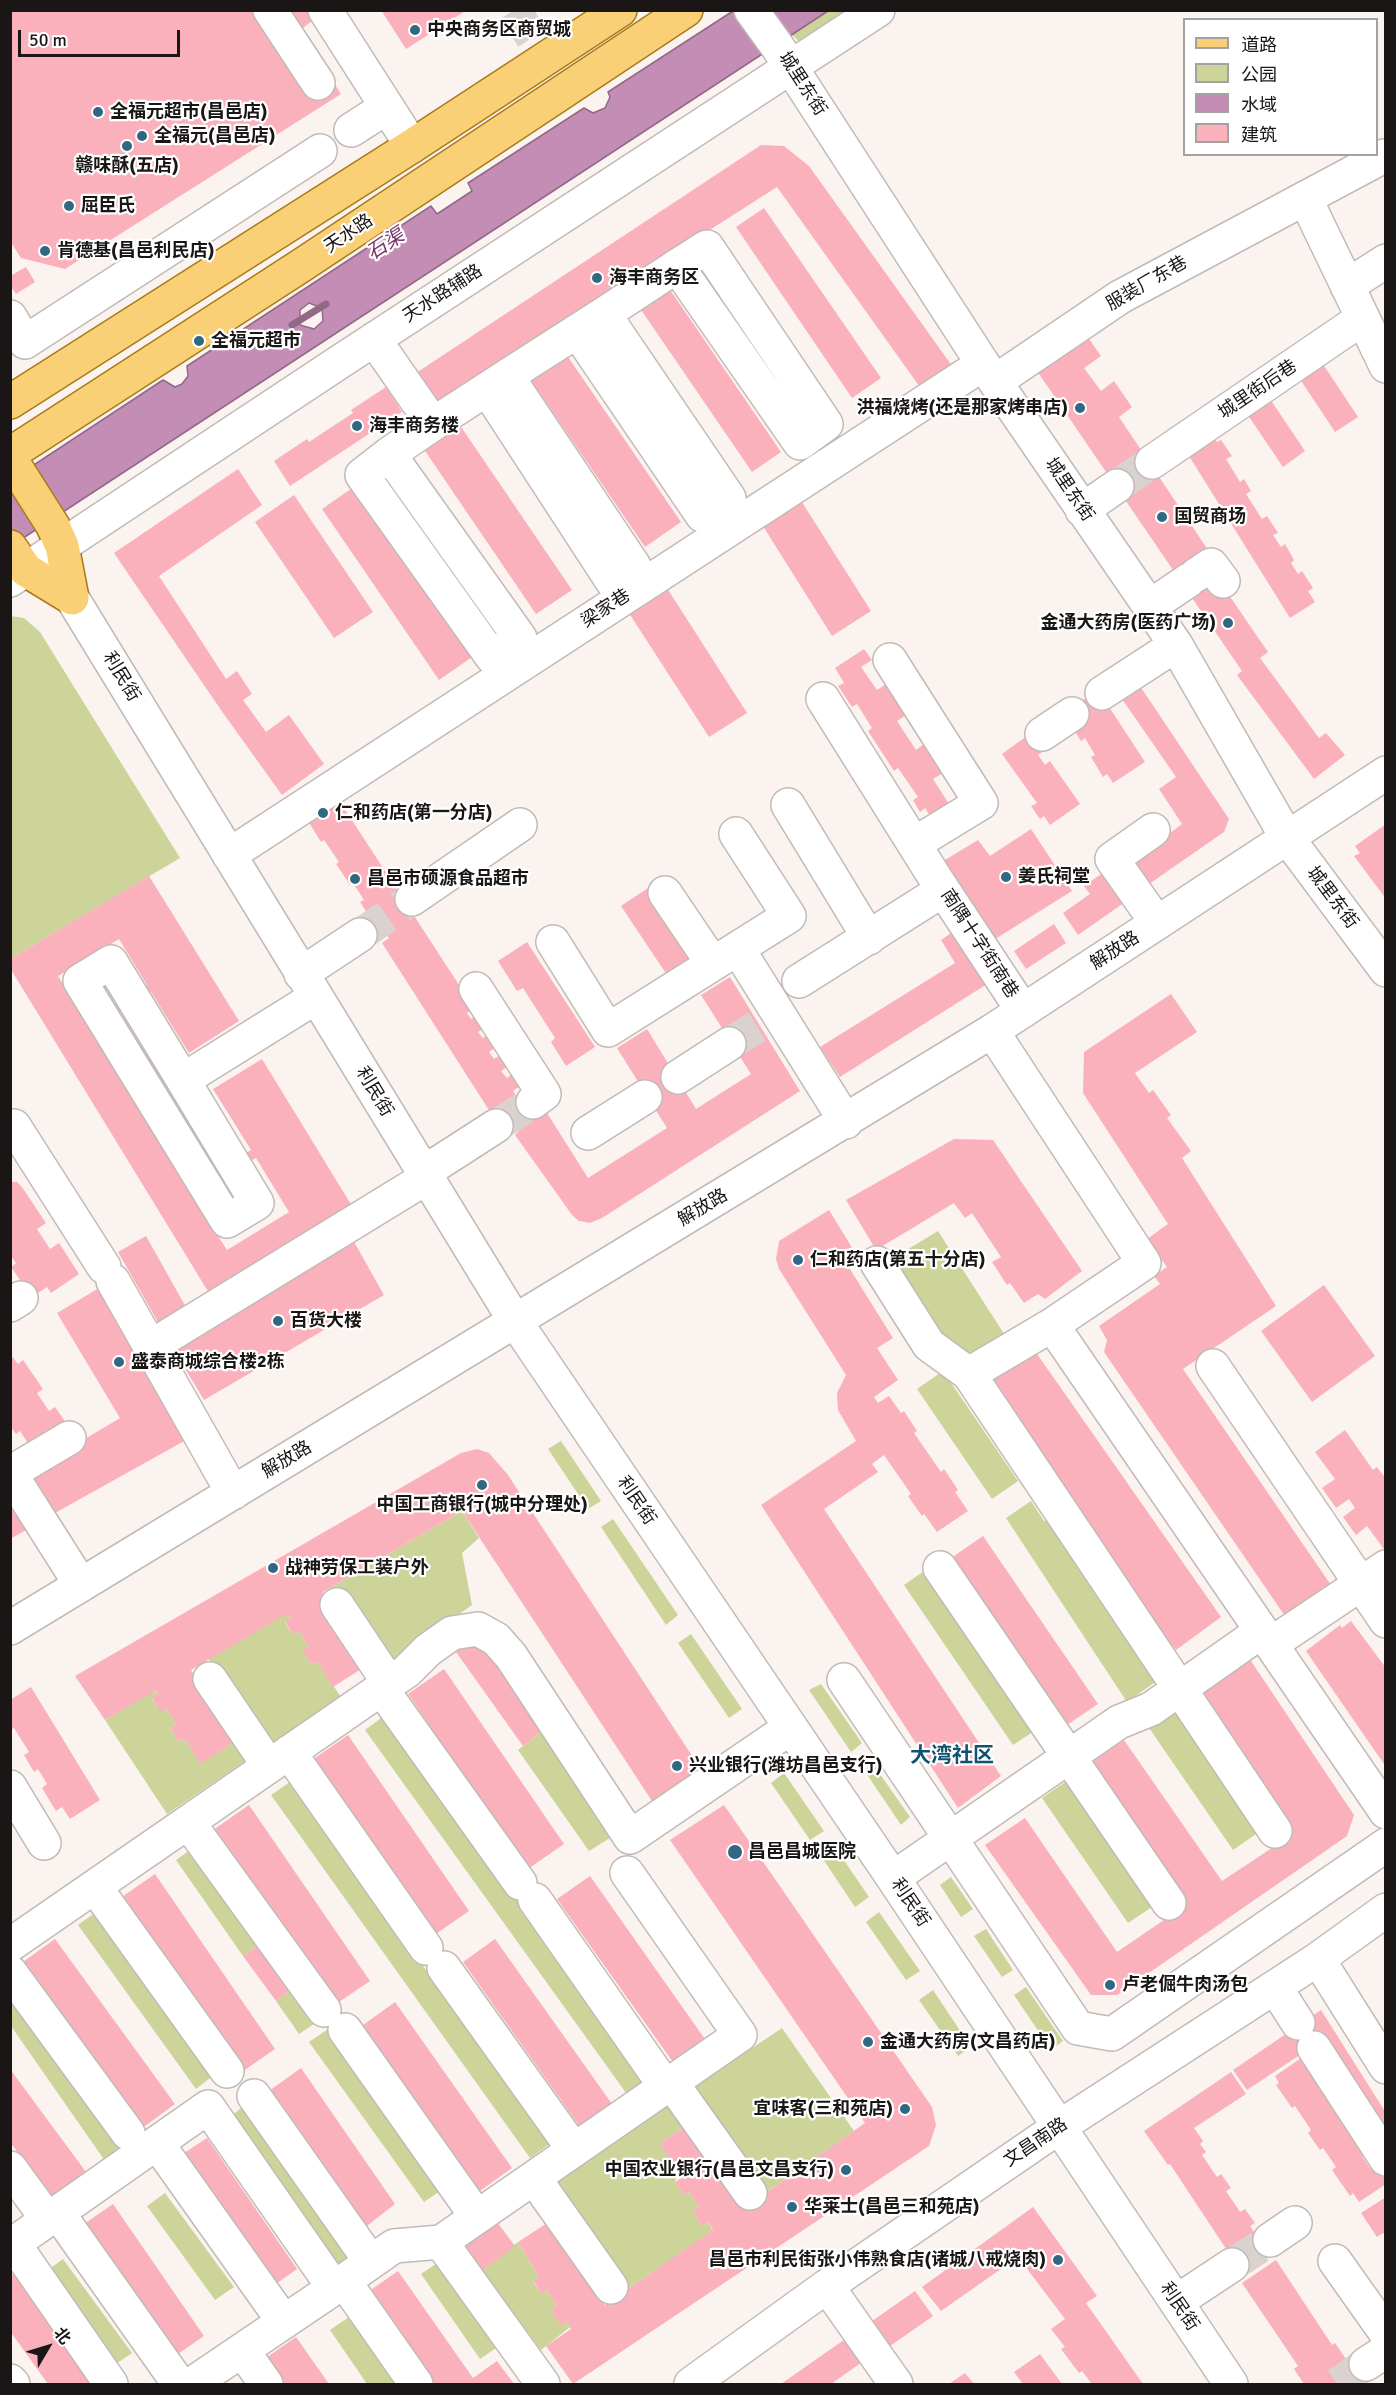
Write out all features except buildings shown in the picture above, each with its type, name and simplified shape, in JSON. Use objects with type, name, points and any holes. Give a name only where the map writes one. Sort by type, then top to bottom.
[{"type":"main road","points":[[10,402],[412,146],[620,10]]},
{"type":"main road","name":"天水路","points":[[13,461],[312,258],[686,10]]},
{"type":"main road","name":"利民街","points":[[13,461],[57,536],[72,598]]},
{"type":"main road","name":"利民街","points":[[15,562],[72,598]]},
{"type":"street","points":[[270,10],[318,83]]},
{"type":"street","points":[[325,10],[412,146]]},
{"type":"street","name":"城里东街","points":[[751,10],[989,372],[1176,645],[1286,837],[1386,970]]},
{"type":"street","name":"天水路辅路","points":[[15,562],[374,339],[783,56],[878,10]]},
{"type":"street","points":[[351,130],[387,107]]},
{"type":"street","points":[[10,317],[25,342],[320,151]]},
{"type":"street","name":"服装厂东巷","points":[[989,372],[1120,297],[1384,156]]},
{"type":"street","points":[[254,193],[278,232]]},
{"type":"street","points":[[1305,198],[1386,366]]},
{"type":"street","points":[[389,454],[520,638],[492,657],[362,475],[389,454],[707,247],[826,424],[800,443],[678,266]]},
{"type":"street","points":[[1347,286],[1386,261]]},
{"type":"street","name":"城里街后巷","points":[[1152,462],[1363,318]]},
{"type":"street","points":[[591,322],[729,498],[702,515],[591,322]]},
{"type":"street","points":[[374,339],[433,424]]},
{"type":"street","name":"梁家巷","points":[[229,855],[989,372]]},
{"type":"street","points":[[497,382],[634,566],[612,581],[497,382]]},
{"type":"street","points":[[1082,510],[1117,486]]},
{"type":"street","points":[[1149,607],[1202,579]]},
{"type":"street","name":"利民街","points":[[72,598],[515,1321],[893,1878],[1231,2385]]},
{"type":"street","points":[[1102,693],[1176,645]]},
{"type":"street","points":[[891,660],[981,803],[914,844]]},
{"type":"street","name":"南隅十字街南巷","points":[[823,699],[1023,1011]]},
{"type":"street","points":[[1042,734],[1071,714]]},
{"type":"street","name":"解放路","points":[[10,1628],[846,1122],[1023,1011],[1386,773]]},
{"type":"street","points":[[788,805],[869,938]]},
{"type":"street","points":[[412,899],[520,825]]},
{"type":"street","points":[[1153,830],[1112,859],[1156,923]]},
{"type":"street","points":[[553,942],[608,1030],[789,916],[736,834]]},
{"type":"street","points":[[799,981],[869,938],[939,883]]},
{"type":"street","points":[[665,893],[725,957],[846,1122]]},
{"type":"street","points":[[183,1080],[309,986],[360,935]]},
{"type":"street","points":[[111,962],[183,1080],[257,1203],[226,1221],[80,981],[111,962]]},
{"type":"street","points":[[476,990],[544,1095],[533,1102]]},
{"type":"street","points":[[969,1374],[1052,1325],[1144,1263],[992,1031]]},
{"type":"street","points":[[678,1077],[729,1044]]},
{"type":"street","points":[[588,1133],[645,1097]]},
{"type":"street","points":[[150,1347],[424,1175],[496,1126]]},
{"type":"street","points":[[12,1128],[109,1274],[233,1493]]},
{"type":"street","points":[[877,1263],[929,1346],[969,1374],[1275,1831]]},
{"type":"street","points":[[1052,1325],[1386,1812]]},
{"type":"street","points":[[1213,1366],[1373,1575],[1386,1621]]},
{"type":"street","points":[[69,1437],[10,1473],[81,1585]]},
{"type":"street","points":[[940,1568],[1169,1903]]},
{"type":"street","points":[[893,1878],[1119,1722],[1151,1709],[1180,1688],[1373,1575]]},
{"type":"street","points":[[337,1605],[385,1686],[527,1891],[750,2193]]},
{"type":"street","points":[[10,1946],[385,1686],[452,1633],[478,1629],[496,1639],[511,1656],[630,1837],[790,1728]]},
{"type":"street","points":[[210,1679],[279,1759],[435,1958],[574,2150]]},
{"type":"street","points":[[844,1680],[1078,2028],[1112,2034],[1386,1845]]},
{"type":"street","points":[[10,1787],[44,1843]]},
{"type":"street","points":[[188,1822],[477,2217]]},
{"type":"street","points":[[416,2385],[344,2281],[394,2246],[441,2242],[740,2035],[627,1873]]},
{"type":"street","points":[[95,1887],[226,2071]]},
{"type":"street","name":"文昌南路","points":[[691,2385],[827,2286],[1059,2127],[1318,1959],[1386,1910]]},
{"type":"street","points":[[1318,1959],[1386,2067]]},
{"type":"street","points":[[10,1972],[143,2138],[284,2322]]},
{"type":"street","points":[[1275,1987],[1386,2159]]},
{"type":"street","points":[[254,2096],[372,2262]]},
{"type":"street","points":[[10,2168],[53,2217],[193,2383],[334,2288],[208,2107],[143,2138],[53,2217],[12,2245],[111,2385]]},
{"type":"street","points":[[534,2178],[611,2287]]},
{"type":"street","points":[[441,2242],[543,2385]]},
{"type":"street","points":[[1335,2261],[1386,2333]]},
{"type":"street","points":[[1176,2302],[1232,2265]]},
{"type":"street","points":[[827,2286],[896,2385]]},
{"type":"street","points":[[242,2350],[266,2385]]},
{"type":"street","points":[[10,2381],[13,2385]]},
{"type":"green space","points":[[828,11],[854,11],[802,44],[791,34]]},
{"type":"green space","points":[[10,616],[24,618],[40,632],[180,858],[10,959]]},
{"type":"green space","points":[[938,1231],[1008,1340],[974,1360],[944,1345],[890,1260]]},
{"type":"green space","points":[[943,1371],[1018,1481],[992,1499],[917,1389]]},
{"type":"green space","points":[[561,1441],[601,1501],[588,1509],[548,1449]]},
{"type":"green space","points":[[1031,1501],[1044,1521],[1049,1518],[1164,1676],[1127,1702],[1006,1518]]},
{"type":"green space","points":[[462,1511],[479,1538],[462,1553],[472,1605],[384,1667],[330,1588]]},
{"type":"green space","points":[[613,1519],[678,1615],[666,1625],[601,1527]]},
{"type":"green space","points":[[927,1569],[1036,1730],[1013,1745],[904,1585]]},
{"type":"green space","points":[[288,1612],[291,1617],[285,1622],[293,1635],[299,1631],[309,1647],[303,1651],[312,1665],[318,1662],[344,1702],[270,1754],[209,1659]]},
{"type":"green space","points":[[691,1634],[742,1709],[729,1718],[678,1643]]},
{"type":"green space","points":[[821,1684],[862,1743],[851,1752],[809,1690]]},
{"type":"green space","points":[[154,1691],[158,1694],[152,1699],[160,1711],[166,1708],[176,1724],[170,1728],[179,1742],[185,1739],[200,1763],[236,1741],[248,1759],[167,1814],[105,1720]]},
{"type":"green space","points":[[1173,1706],[1259,1832],[1233,1850],[1147,1725]]},
{"type":"green space","points":[[385,1715],[648,2083],[629,2097],[365,1730]]},
{"type":"green space","points":[[545,1729],[617,1833],[623,1854],[610,1838],[589,1851],[518,1750]]},
{"type":"green space","points":[[873,1764],[910,1817],[901,1825],[864,1770]]},
{"type":"green space","points":[[784,1773],[824,1831],[810,1840],[771,1783]]},
{"type":"green space","points":[[1068,1780],[1155,1905],[1128,1923],[1042,1798]]},
{"type":"green space","points":[[290,1782],[551,2143],[530,2158],[271,1795]]},
{"type":"green space","points":[[193,1848],[260,1944],[243,1956],[176,1860]]},
{"type":"green space","points":[[837,1850],[869,1897],[855,1907],[823,1859]]},
{"type":"green space","points":[[951,1877],[973,1909],[961,1917],[940,1885]]},
{"type":"green space","points":[[96,1912],[214,2075],[196,2089],[78,1925]]},
{"type":"green space","points":[[879,1912],[920,1971],[906,1980],[866,1922]]},
{"type":"green space","points":[[986,1929],[1013,1970],[1002,1977],[974,1936]]},
{"type":"green space","points":[[10,1986],[126,2146],[105,2161],[11,2026]]},
{"type":"green space","points":[[1026,1987],[1063,2041],[1051,2050],[1014,1995]]},
{"type":"green space","points":[[293,1988],[317,2022],[299,2034],[276,2001]]},
{"type":"green space","points":[[933,1990],[971,2047],[958,2056],[919,2000]]},
{"type":"green space","points":[[782,2028],[854,2131],[761,2196],[690,2090]]},
{"type":"green space","points":[[328,2029],[443,2189],[424,2202],[309,2042]]},
{"type":"green space","points":[[672,2097],[694,2121],[660,2143],[678,2172],[675,2182],[684,2195],[689,2192],[699,2207],[693,2211],[702,2226],[708,2222],[713,2231],[625,2291],[555,2184]]},
{"type":"green space","points":[[246,2104],[354,2258],[336,2271],[229,2118]]},
{"type":"green space","points":[[165,2193],[234,2287],[215,2300],[147,2206]]},
{"type":"green space","points":[[518,2242],[539,2277],[533,2281],[541,2294],[547,2290],[557,2306],[551,2310],[560,2324],[566,2321],[570,2327],[541,2350],[482,2271]]},
{"type":"green space","points":[[63,2259],[132,2353],[113,2366],[45,2272]]},
{"type":"green space","points":[[440,2261],[499,2346],[480,2359],[421,2274]]},
{"type":"green space","points":[[349,2317],[396,2384],[367,2384],[330,2330]]},
{"type":"water","points":[[733,11],[828,11],[11,546],[11,480],[163,380],[175,387],[182,384],[188,376],[187,366],[431,206],[437,214],[472,191],[468,183],[584,108],[593,113],[605,108],[610,97],[608,92]],"holes":[[[309,303],[322,308],[323,321],[314,329],[300,325],[300,310]]]},
{"type":"waterway","name":"石渠","points":[[292,325],[326,304]]},
{"type":"tunnel","points":[[514,10],[545,57]]},
{"type":"tunnel","points":[[1117,486],[1152,462]]},
{"type":"tunnel","points":[[360,935],[412,899]]},
{"type":"tunnel","points":[[729,1044],[763,1023]]},
{"type":"tunnel","points":[[496,1126],[533,1102]]},
{"type":"tunnel","points":[[1232,2265],[1270,2240]]},
{"type":"tunnel","points":[[1337,2384],[1366,2364]]},
{"type":"place","name":"中央商务区商贸城","points":[[415,30]]},
{"type":"place","name":"全福元超市(昌邑店)","points":[[98,112]]},
{"type":"place","name":"全福元(昌邑店)","points":[[142,136]]},
{"type":"place","name":"赣味酥(五店)","points":[[127,146]]},
{"type":"place","name":"屈臣氏","points":[[69,206]]},
{"type":"place","name":"肯德基(昌邑利民店)","points":[[45,251]]},
{"type":"place","name":"海丰商务区","points":[[597,278]]},
{"type":"place","name":"全福元超市","points":[[199,341]]},
{"type":"place","name":"洪福烧烤(还是那家烤串店)","points":[[1080,408]]},
{"type":"place","name":"海丰商务楼","points":[[357,426]]},
{"type":"place","name":"国贸商场","points":[[1162,517]]},
{"type":"place","name":"金通大药房(医药广场)","points":[[1228,623]]},
{"type":"place","name":"仁和药店(第一分店)","points":[[323,813]]},
{"type":"place","name":"姜氏祠堂","points":[[1006,877]]},
{"type":"place","name":"昌邑市硕源食品超市","points":[[355,879]]},
{"type":"place","name":"仁和药店(第五十分店)","points":[[798,1260]]},
{"type":"place","name":"百货大楼","points":[[278,1321]]},
{"type":"place","name":"盛泰商城综合楼2栋","points":[[119,1362]]},
{"type":"place","name":"中国工商银行(城中分理处)","points":[[482,1485]]},
{"type":"place","name":"战神劳保工装户外","points":[[273,1568]]},
{"type":"place","name":"兴业银行(潍坊昌邑支行)","points":[[677,1766]]},
{"type":"place","name":"昌邑昌城医院","points":[[735,1852]]},
{"type":"place","name":"卢老倔牛肉汤包","points":[[1110,1985]]},
{"type":"place","name":"金通大药房(文昌药店)","points":[[868,2042]]},
{"type":"place","name":"宜味客(三和苑店)","points":[[905,2109]]},
{"type":"place","name":"中国农业银行(昌邑文昌支行)","points":[[846,2170]]},
{"type":"place","name":"华莱士(昌邑三和苑店)","points":[[792,2207]]},
{"type":"place","name":"昌邑市利民街张小伟熟食店(诸城八戒烧肉)","points":[[1058,2260]]},
{"type":"district","name":"大湾社区","points":[[952,1756]]}]
